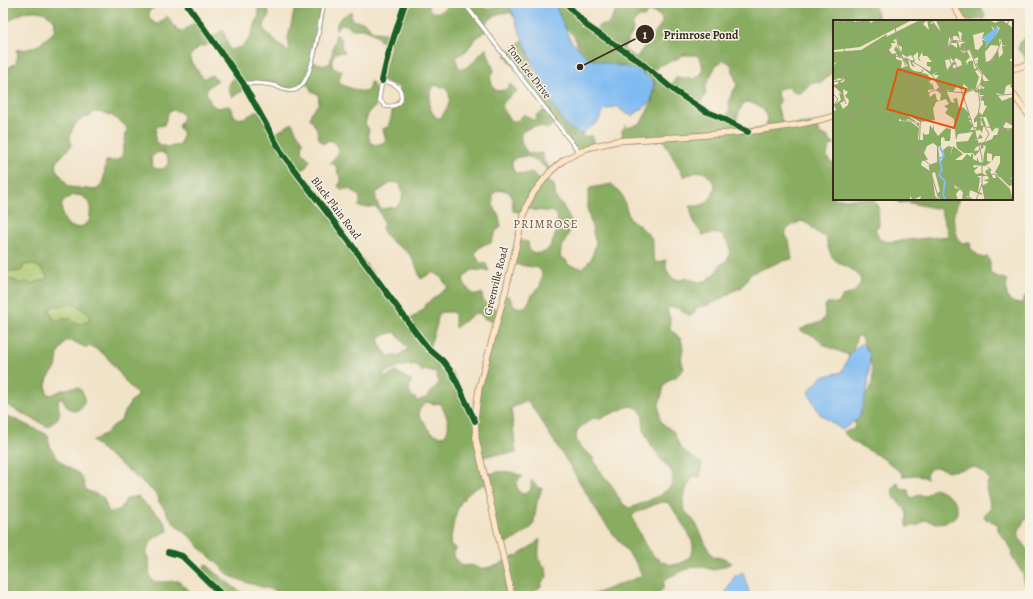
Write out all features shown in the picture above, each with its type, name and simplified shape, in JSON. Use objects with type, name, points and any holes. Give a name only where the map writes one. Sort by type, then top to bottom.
[{"type":"main road","points":[[952,3],[962,20]]},
{"type":"main road","points":[[1013,69],[1030,64]]},
{"type":"main road","points":[[1013,94],[1030,117]]},
{"type":"main road","name":"Greenville Road","points":[[512,596],[478,450],[475,421],[479,388],[527,205],[534,192],[550,171],[564,160],[593,146],[616,141],[748,132],[795,126],[833,116]]},
{"type":"street","name":"Black Plain Road","points":[[186,3],[243,82],[283,155],[417,334],[453,374],[475,421]]},
{"type":"street","points":[[243,82],[273,85],[287,90],[295,90],[303,85],[310,72],[320,29],[324,3]]},
{"type":"street","points":[[382,81],[394,84],[400,88],[402,95],[401,100],[396,105],[391,107],[385,106],[379,99],[382,81],[388,55],[405,3]]},
{"type":"street","name":"Tom Lee Drive","points":[[464,3],[579,152]]},
{"type":"street","points":[[566,3],[587,26],[639,61],[676,92],[705,111],[748,132]]},
{"type":"street","points":[[168,552],[182,556],[223,596]]},
{"type":"green space","points":[[3,3],[150,3],[155,7],[149,11],[149,17],[154,23],[158,24],[167,16],[178,31],[183,31],[199,20],[211,38],[223,30],[230,50],[242,47],[250,38],[259,15],[257,3],[267,3],[269,15],[264,29],[277,43],[290,53],[288,38],[296,3],[323,3],[312,62],[325,65],[330,63],[336,34],[342,40],[341,45],[345,53],[339,52],[334,54],[332,66],[335,69],[342,70],[339,80],[341,84],[350,88],[366,92],[369,88],[370,82],[372,82],[377,94],[375,107],[369,111],[365,124],[369,129],[368,133],[370,142],[375,145],[386,142],[383,129],[388,127],[393,106],[401,99],[399,87],[382,80],[391,45],[380,41],[377,36],[366,29],[352,29],[347,25],[341,24],[336,30],[338,21],[351,11],[352,21],[363,22],[371,30],[394,36],[405,3],[428,3],[429,9],[432,12],[442,11],[448,3],[478,3],[486,9],[501,6],[509,7],[522,26],[511,13],[496,15],[483,25],[486,31],[477,37],[466,51],[457,57],[456,60],[459,68],[463,69],[473,62],[486,48],[494,71],[490,77],[493,88],[497,91],[505,90],[510,86],[509,83],[517,91],[504,102],[504,111],[512,121],[517,121],[524,114],[532,120],[535,120],[537,115],[546,109],[505,55],[524,39],[535,77],[543,85],[580,134],[586,137],[592,135],[594,145],[578,151],[556,122],[549,128],[545,129],[544,127],[540,126],[532,127],[521,133],[521,141],[523,146],[528,153],[542,153],[544,162],[551,169],[549,172],[537,161],[528,157],[517,157],[512,160],[512,167],[515,173],[525,174],[531,172],[541,180],[545,177],[554,185],[556,199],[562,204],[571,220],[571,228],[561,250],[560,257],[566,260],[568,265],[583,268],[591,259],[596,244],[588,211],[588,196],[590,188],[612,184],[622,195],[630,220],[639,225],[651,237],[653,244],[653,256],[656,263],[666,260],[666,269],[673,279],[681,280],[686,278],[698,282],[706,281],[716,273],[720,265],[728,259],[730,249],[721,235],[703,235],[694,223],[690,206],[700,206],[708,202],[715,185],[709,176],[704,172],[698,172],[684,177],[662,138],[623,140],[622,130],[625,125],[628,128],[641,123],[652,102],[655,85],[651,77],[631,66],[607,65],[582,57],[574,36],[562,24],[551,3],[567,3],[576,14],[594,30],[600,25],[608,25],[616,11],[612,3],[878,3],[875,8],[878,16],[877,20],[833,20],[833,74],[822,82],[813,83],[798,93],[792,91],[789,87],[781,88],[777,92],[780,101],[777,107],[784,126],[815,122],[820,134],[827,136],[831,142],[833,142],[833,145],[829,147],[827,156],[830,162],[833,163],[833,200],[874,200],[878,207],[879,226],[875,228],[879,239],[887,242],[949,236],[940,209],[906,202],[899,203],[896,200],[959,200],[953,217],[958,240],[962,243],[971,243],[970,247],[982,258],[988,257],[990,263],[990,274],[1007,280],[1007,293],[1012,302],[1021,304],[1025,296],[1030,292],[1030,364],[1026,370],[1030,382],[1030,514],[1019,530],[1019,537],[1030,553],[1030,584],[1025,584],[1023,574],[1012,557],[1011,548],[998,530],[998,525],[990,519],[986,520],[984,515],[991,508],[986,488],[989,479],[984,473],[975,467],[951,471],[937,468],[930,469],[926,475],[927,479],[919,475],[902,476],[903,474],[884,459],[852,441],[843,432],[854,429],[857,413],[862,399],[871,387],[873,374],[872,367],[864,342],[861,336],[857,336],[850,361],[848,355],[822,344],[818,338],[800,330],[823,320],[825,316],[826,304],[838,304],[843,296],[857,289],[861,280],[855,272],[833,258],[828,248],[826,237],[816,232],[810,225],[802,221],[792,226],[785,233],[789,241],[792,259],[779,262],[754,272],[750,275],[741,288],[733,291],[720,300],[695,308],[695,312],[691,316],[679,308],[668,307],[667,309],[670,318],[670,329],[681,339],[683,348],[681,359],[684,369],[676,377],[668,380],[664,386],[659,405],[660,419],[664,425],[674,432],[682,449],[702,463],[700,477],[695,475],[691,478],[683,498],[685,510],[696,524],[708,550],[714,557],[724,558],[732,563],[714,570],[700,566],[692,567],[669,577],[664,582],[663,589],[655,596],[589,596],[642,576],[636,563],[601,518],[570,466],[528,401],[511,408],[516,453],[491,455],[481,458],[485,475],[495,472],[509,472],[523,477],[517,482],[517,488],[520,493],[524,494],[531,490],[531,480],[538,488],[542,488],[537,502],[534,522],[531,528],[511,542],[501,545],[486,484],[476,488],[462,500],[455,516],[450,545],[455,548],[454,557],[459,564],[464,566],[471,565],[481,569],[499,565],[507,559],[517,556],[540,539],[539,559],[546,567],[547,577],[542,582],[541,586],[529,596],[295,596],[248,583],[230,576],[202,550],[193,539],[175,524],[152,490],[92,441],[106,433],[111,427],[121,421],[130,402],[137,396],[111,362],[101,352],[91,347],[85,347],[73,342],[65,341],[58,354],[56,368],[48,378],[46,385],[47,394],[52,395],[65,389],[79,388],[84,396],[84,403],[81,409],[73,411],[67,407],[63,399],[59,399],[58,418],[48,427],[3,403],[3,71],[16,63],[18,54],[16,50],[23,50],[37,46],[54,32],[55,21],[49,15],[36,11],[23,13],[9,20],[3,25]],"holes":[[[648,12],[658,14],[662,20],[662,23],[636,58],[623,49],[633,32],[632,25],[637,19],[644,17]],[[213,40],[237,75],[229,84],[229,90],[232,97],[246,89],[245,82],[273,84],[289,90],[298,88],[304,83],[310,87],[311,91],[318,94],[319,103],[311,113],[310,118],[317,129],[318,137],[323,144],[329,140],[335,143],[338,148],[339,152],[330,163],[334,164],[338,170],[338,174],[341,177],[341,182],[338,186],[342,190],[352,190],[360,198],[360,204],[358,206],[376,207],[384,223],[382,228],[385,234],[391,241],[411,256],[421,279],[433,272],[440,276],[448,287],[408,321],[298,173],[306,167],[310,160],[302,152],[303,141],[292,123],[273,135],[258,110],[248,116],[236,118],[229,106],[217,108],[211,104],[206,92],[208,87],[218,80],[211,75],[203,78],[191,62],[190,56],[200,46],[205,46]],[[683,55],[696,55],[701,59],[703,70],[700,76],[693,79],[677,77],[670,86],[654,72],[661,65],[675,60]],[[724,60],[731,64],[737,85],[731,95],[729,101],[730,109],[725,118],[699,107],[705,95],[706,85],[716,65]],[[436,85],[446,88],[448,92],[450,100],[441,118],[437,118],[432,112],[430,102],[431,89]],[[745,102],[762,108],[767,119],[767,128],[746,131],[735,123]],[[173,110],[180,112],[183,116],[179,127],[183,135],[180,144],[167,147],[155,141],[156,128],[164,125],[169,111]],[[95,112],[100,112],[112,116],[127,128],[122,156],[116,161],[106,161],[103,184],[96,190],[69,187],[56,169],[57,161],[72,145],[70,136],[74,127],[80,120],[89,117]],[[156,153],[163,153],[168,158],[168,164],[163,169],[156,169],[152,165],[151,158]],[[392,182],[399,183],[403,193],[400,203],[394,207],[384,209],[380,208],[376,200],[376,193]],[[504,190],[509,192],[512,197],[513,211],[524,213],[526,208],[551,211],[555,212],[557,217],[557,228],[554,239],[546,251],[542,253],[532,252],[529,249],[528,242],[517,240],[513,264],[539,268],[542,273],[540,287],[533,294],[526,306],[520,308],[513,305],[509,296],[503,296],[499,310],[489,306],[483,300],[482,293],[477,295],[472,294],[463,282],[464,277],[472,270],[479,271],[483,269],[489,271],[486,264],[480,263],[475,254],[481,246],[491,243],[496,231],[501,227],[498,213],[494,207],[493,195],[496,191]],[[75,195],[83,196],[88,202],[90,208],[89,222],[76,228],[68,224],[63,216],[62,203],[69,197]],[[28,264],[37,266],[44,272],[47,278],[32,284],[28,282],[20,284],[9,279],[4,274],[7,271],[16,272],[22,270],[23,266]],[[73,303],[89,313],[90,320],[81,324],[75,323],[70,318],[63,318],[57,321],[52,317],[49,310],[55,305],[61,307]],[[441,312],[452,312],[455,315],[455,328],[475,313],[479,313],[485,319],[495,322],[473,417],[453,374],[429,349]],[[395,332],[408,349],[399,355],[389,357],[379,343],[381,338]],[[414,363],[421,371],[431,370],[437,375],[438,384],[427,397],[418,401],[410,394],[409,389],[411,381],[397,372],[383,378],[384,373],[401,366],[413,365]],[[426,402],[434,404],[440,403],[448,423],[445,435],[440,436],[430,432],[419,416],[419,410]],[[630,406],[639,410],[642,414],[644,430],[647,438],[659,457],[672,473],[673,480],[668,489],[645,502],[629,508],[626,506],[601,473],[593,458],[577,441],[576,433],[593,418],[598,419]],[[661,502],[670,504],[692,541],[693,550],[691,554],[681,563],[673,565],[657,559],[648,550],[632,517],[635,513]]]},
{"type":"green space","points":[[952,3],[980,3],[985,16],[984,19],[962,20]]},
{"type":"green space","points":[[1030,35],[1030,64],[1027,64],[1024,55],[1018,48],[1021,41]]},
{"type":"green space","points":[[29,264],[40,268],[47,278],[32,284],[28,282],[20,284],[4,274],[7,271],[16,272],[22,266]]},
{"type":"green space","points":[[73,303],[89,313],[90,320],[81,324],[75,323],[70,318],[63,318],[57,321],[52,317],[49,311],[55,305],[61,307]]},
{"type":"green space","points":[[3,414],[48,435],[50,446],[56,456],[67,467],[80,475],[86,490],[103,497],[109,513],[121,509],[126,499],[138,496],[159,515],[168,531],[151,541],[149,545],[147,554],[151,579],[155,582],[179,581],[193,594],[193,596],[3,596]]},
{"type":"green space","points":[[898,482],[899,487],[908,490],[909,495],[912,498],[918,495],[925,496],[935,488],[943,491],[956,503],[956,515],[949,521],[945,522],[935,523],[927,520],[922,521],[919,525],[907,527],[906,511],[894,497],[892,490]]},
{"type":"green space","points":[[206,564],[236,589],[247,596],[220,596],[200,576]]},
{"type":"water","points":[[502,3],[554,3],[571,41],[589,59],[638,70],[654,82],[651,102],[632,116],[622,111],[618,106],[604,110],[598,122],[581,134],[567,127],[549,99],[521,35],[512,10]]},
{"type":"water","points":[[862,343],[870,355],[868,386],[859,418],[842,430],[820,414],[808,392],[822,377],[842,372],[851,352]]},
{"type":"water","points":[[743,572],[750,596],[724,596],[734,577]]},
{"type":"cycle path","points":[[186,3],[243,83],[283,155],[417,334],[429,349],[443,361],[453,374],[475,421]]},
{"type":"cycle path","points":[[382,81],[388,55],[405,3]]},
{"type":"cycle path","points":[[566,3],[587,26],[639,61],[676,92],[705,111],[748,132]]},
{"type":"cycle path","points":[[168,552],[182,556],[223,596]]},
{"type":"place","name":"Primrose Pond","points":[[580,67]]},
{"type":"district","name":"PRIMROSE","points":[[546,224]]}]
